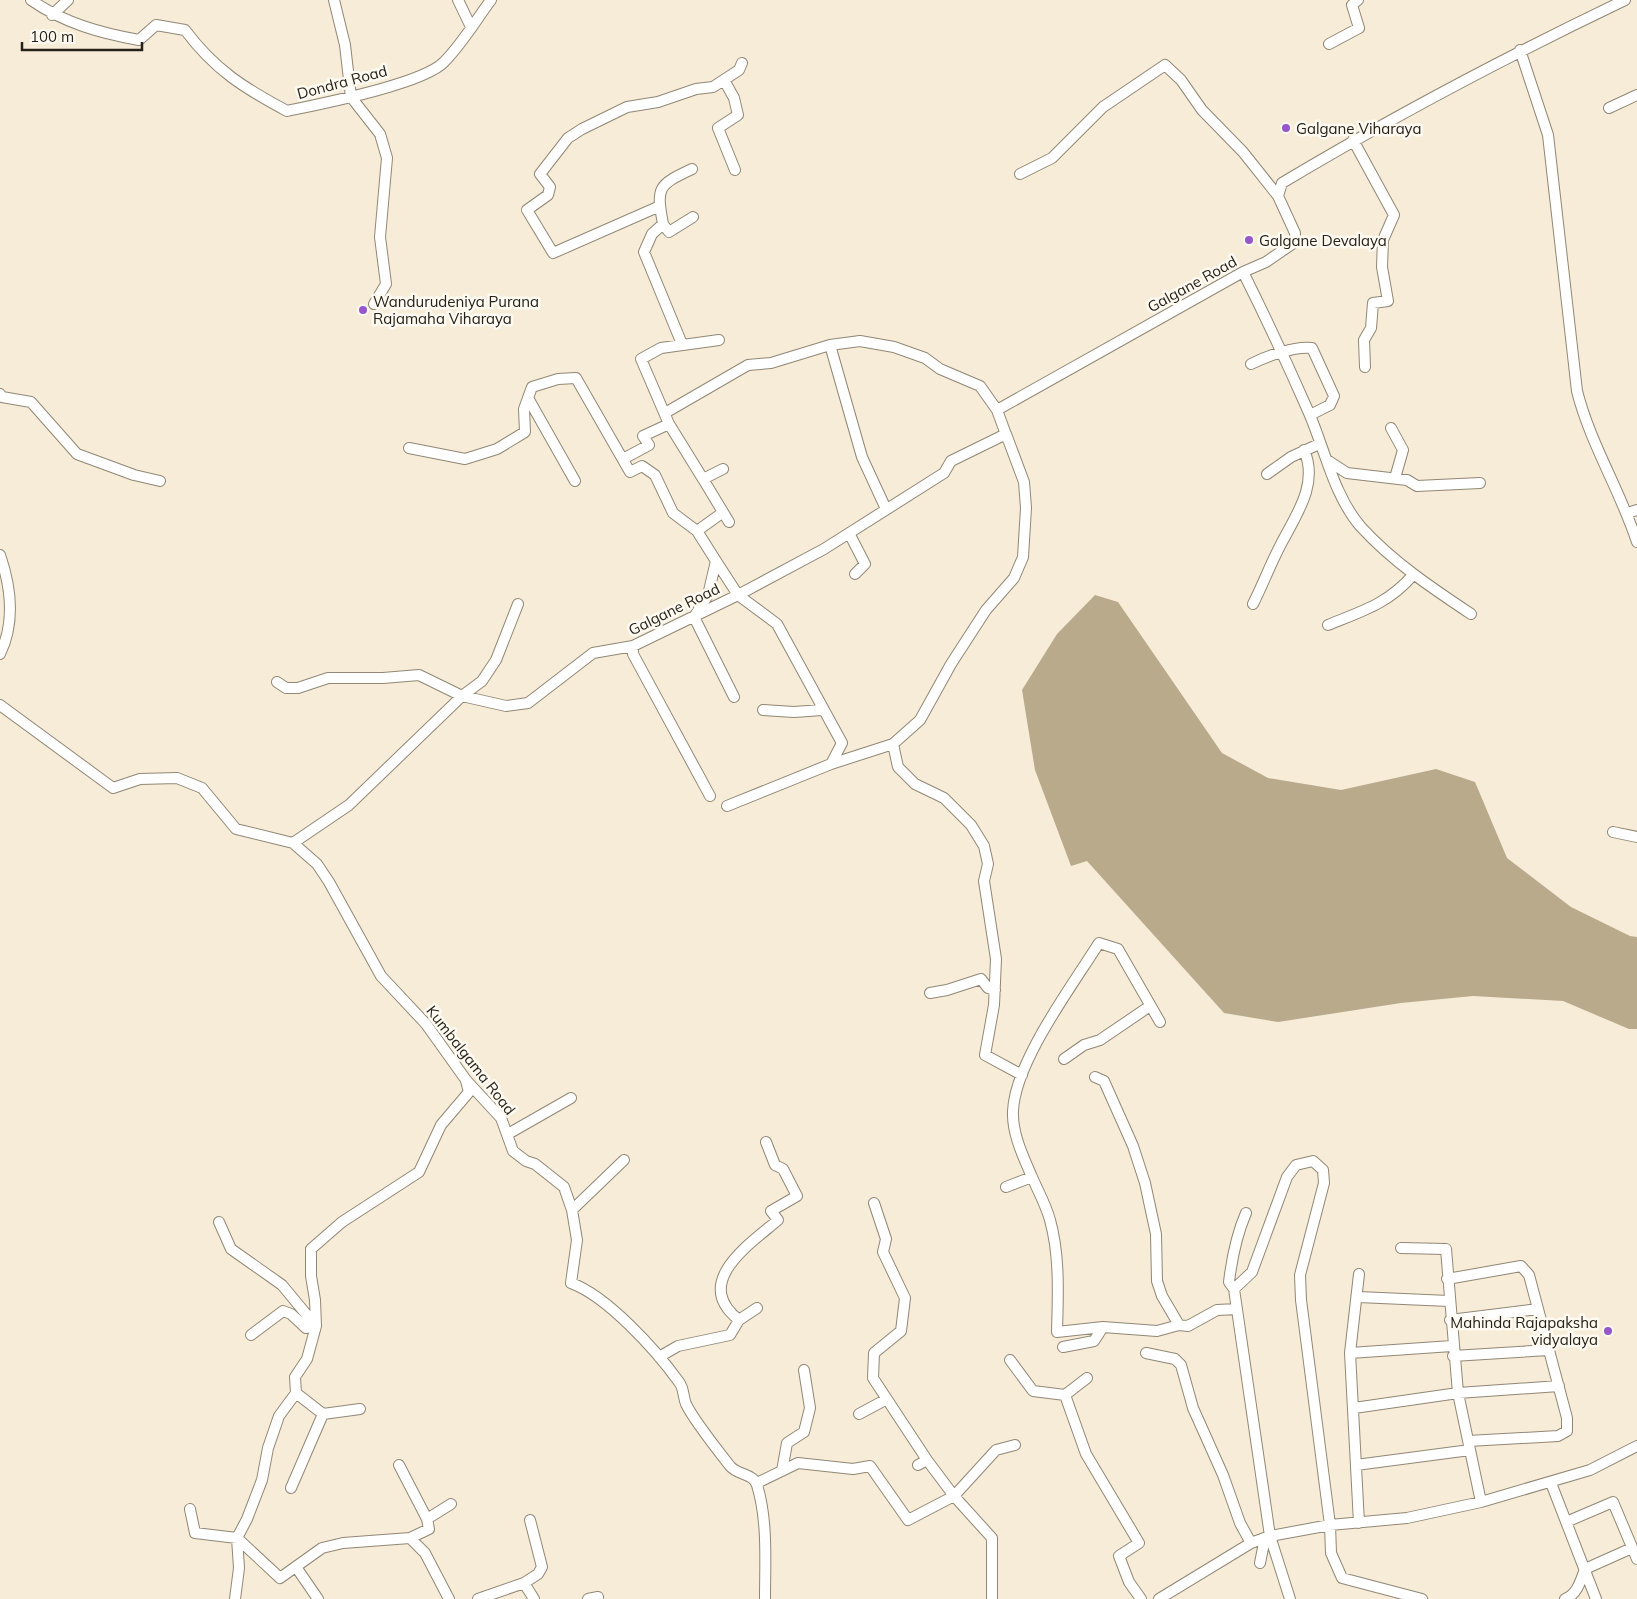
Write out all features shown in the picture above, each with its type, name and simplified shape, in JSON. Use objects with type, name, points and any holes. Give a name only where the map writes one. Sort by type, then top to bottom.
[{"type":"street","name":"Dondra Road","points":[[31,0],[52,15],[102,34],[139,40],[156,25],[186,30],[202,52],[238,84],[287,112],[351,97],[416,77],[443,63],[491,0]]},
{"type":"street","points":[[52,15],[68,0]]},
{"type":"street","points":[[334,0],[344,45],[351,97],[380,134],[387,158],[380,237],[386,284],[374,304]]},
{"type":"street","points":[[458,0],[470,28]]},
{"type":"street","points":[[1330,44],[1359,28],[1352,5],[1358,0]]},
{"type":"street","points":[[1278,196],[1282,183],[1353,140],[1520,50],[1625,0]]},
{"type":"street","points":[[1520,50],[1548,135],[1577,391],[1583,416],[1632,511],[1637,542]]},
{"type":"street","points":[[660,206],[553,253],[527,210],[548,195],[550,187],[540,174],[568,138],[627,107],[658,102],[696,89],[713,87],[739,70],[742,63]]},
{"type":"street","points":[[1020,174],[1052,158],[1102,107],[1165,65],[1181,80],[1202,110],[1243,152],[1278,196]]},
{"type":"street","points":[[724,80],[734,98],[738,115],[718,128],[735,170]]},
{"type":"street","points":[[1609,108],[1637,95]]},
{"type":"street","points":[[1353,140],[1394,214],[1383,240],[1382,267],[1388,301],[1372,303],[1371,328],[1364,340],[1365,367]]},
{"type":"street","points":[[692,170],[667,181],[658,196],[664,224],[668,232],[693,217]]},
{"type":"street","name":"Galgane Road","points":[[997,410],[1243,272],[1266,262],[1295,242],[1295,233],[1278,196]]},
{"type":"street","points":[[664,224],[652,234],[644,252],[682,344]]},
{"type":"street","points":[[1243,272],[1310,415],[1319,444],[1344,499],[1361,526],[1413,575],[1471,614]]},
{"type":"street","points":[[718,340],[661,348],[641,359],[670,424],[729,522]]},
{"type":"street","points":[[665,413],[748,365],[771,363],[830,345],[860,341],[894,347],[925,358],[940,369],[980,386],[997,410],[1024,482],[1026,508],[1023,557],[1014,578],[986,610],[951,664],[920,720],[893,744],[831,764],[727,806]]},
{"type":"street","points":[[830,345],[862,457],[886,509]]},
{"type":"street","points":[[1251,364],[1272,354],[1281,354],[1304,347],[1312,348],[1316,353],[1334,396],[1330,405],[1310,415]]},
{"type":"street","points":[[409,448],[465,459],[497,449],[524,432],[524,409],[532,387],[558,379],[576,378],[630,472],[642,466],[655,475],[673,513],[697,531],[738,595],[777,624],[822,710],[842,743],[831,764]]},
{"type":"street","points":[[0,394],[2,397],[31,402],[77,454],[134,475],[160,481]]},
{"type":"street","points":[[528,398],[575,481]]},
{"type":"street","points":[[623,459],[649,444],[643,436],[670,424]]},
{"type":"street","points":[[1391,428],[1403,450],[1395,478]]},
{"type":"street","points":[[1006,434],[1024,486],[1024,535]]},
{"type":"street","name":"Galgane Road","points":[[278,682],[286,688],[298,688],[328,678],[383,678],[418,675],[462,696],[506,706],[528,703],[593,653],[633,646],[738,595],[824,549],[944,472],[951,461],[1006,434]]},
{"type":"street","points":[[1267,474],[1291,457],[1319,444]]},
{"type":"street","points":[[1254,604],[1281,544],[1300,511],[1310,471],[1304,450]]},
{"type":"street","points":[[1327,460],[1347,473],[1407,480],[1417,486],[1480,483]]},
{"type":"street","points":[[704,479],[723,469]]},
{"type":"street","points":[[697,531],[722,513]]},
{"type":"street","points":[[849,533],[865,564],[855,574]]},
{"type":"street","points":[[0,555],[9,581],[9,624],[6,640],[0,654]]},
{"type":"street","points":[[716,561],[708,595],[694,617],[734,697]]},
{"type":"street","points":[[1328,625],[1381,604],[1399,591],[1413,575]]},
{"type":"street","points":[[293,843],[349,805],[462,696],[482,682],[496,660],[518,604]]},
{"type":"street","points":[[633,646],[633,654],[710,796]]},
{"type":"street","name":"Kumbalgama Road","points":[[0,705],[113,788],[140,779],[177,778],[202,788],[236,829],[293,843],[317,864],[330,882],[381,976],[426,1024],[466,1080],[501,1118],[513,1151],[526,1162],[535,1164],[564,1186],[572,1210],[577,1240],[571,1283],[583,1287],[605,1303],[659,1357],[681,1384],[686,1404],[732,1469],[749,1475],[757,1483]]},
{"type":"street","points":[[764,710],[794,712],[822,710]]},
{"type":"street","points":[[893,744],[898,767],[915,784],[944,798],[971,825],[984,846],[988,864],[984,881],[996,959],[995,990],[985,1055],[1022,1075]]},
{"type":"street","points":[[1613,832],[1637,837]]},
{"type":"street","points":[[1160,1022],[1118,949],[1099,943],[1024,1064],[1013,1111],[1018,1143],[1050,1219],[1057,1256],[1059,1284],[1057,1332],[1103,1327],[1157,1331],[1180,1325],[1188,1326],[1217,1310],[1237,1309]]},
{"type":"street","points":[[930,993],[947,990],[981,978],[988,988],[995,990]]},
{"type":"street","points":[[1064,1059],[1084,1045],[1100,1040],[1150,1006]]},
{"type":"street","points":[[1095,1078],[1104,1081],[1133,1146],[1156,1234],[1158,1281],[1162,1296],[1180,1325]]},
{"type":"street","points":[[235,1599],[239,1568],[237,1538],[248,1519],[262,1480],[268,1448],[279,1416],[296,1393],[295,1377],[307,1359],[316,1326],[315,1300],[311,1276],[311,1249],[342,1222],[419,1172],[441,1125],[469,1092],[466,1080]]},
{"type":"street","points":[[508,1134],[571,1098]]},
{"type":"street","points":[[738,1320],[729,1312],[721,1292],[721,1276],[736,1256],[778,1220],[771,1211],[797,1196],[783,1169],[775,1165],[766,1142]]},
{"type":"street","points":[[572,1210],[624,1160]]},
{"type":"street","points":[[1234,1289],[1252,1272],[1287,1177],[1296,1164],[1313,1161],[1323,1170],[1324,1183],[1300,1275],[1301,1300],[1330,1525],[1331,1553],[1342,1578],[1422,1599]]},
{"type":"street","points":[[1006,1187],[1032,1177]]},
{"type":"street","points":[[874,1203],[886,1238],[883,1252],[905,1298],[901,1331],[874,1353],[873,1378],[923,1462],[992,1538],[992,1599]]},
{"type":"street","points":[[1246,1213],[1237,1235],[1229,1282],[1234,1289],[1268,1537],[1290,1599]]},
{"type":"street","points":[[219,1222],[231,1249],[282,1285],[316,1326]]},
{"type":"street","points":[[1401,1248],[1446,1249],[1450,1320],[1458,1393],[1481,1502]]},
{"type":"street","points":[[1356,1465],[1469,1446],[1558,1436],[1567,1432],[1568,1418],[1529,1276],[1521,1266],[1447,1279]]},
{"type":"street","points":[[1359,1274],[1358,1297],[1350,1353],[1359,1523]]},
{"type":"street","points":[[1358,1297],[1449,1301]]},
{"type":"street","points":[[659,1357],[678,1346],[730,1335],[738,1320],[757,1308]]},
{"type":"street","points":[[1450,1320],[1538,1309]]},
{"type":"street","points":[[251,1336],[283,1311],[291,1314],[306,1328],[316,1326]]},
{"type":"street","points":[[1063,1347],[1094,1341],[1103,1327]]},
{"type":"street","points":[[1350,1353],[1549,1350]]},
{"type":"street","points":[[1146,1353],[1175,1359],[1181,1365],[1194,1408],[1223,1475],[1240,1523],[1251,1543]]},
{"type":"street","points":[[1010,1360],[1033,1390],[1065,1395],[1087,1378]]},
{"type":"street","points":[[782,1470],[787,1443],[804,1432],[810,1408],[804,1370]]},
{"type":"street","points":[[1354,1408],[1458,1393],[1559,1386]]},
{"type":"street","points":[[296,1393],[323,1414],[360,1409]]},
{"type":"street","points":[[1065,1395],[1086,1454],[1139,1543],[1119,1556],[1129,1582],[1141,1599]]},
{"type":"street","points":[[859,1414],[887,1399]]},
{"type":"street","points":[[291,1488],[323,1414]]},
{"type":"street","points":[[765,1599],[765,1536],[757,1483],[798,1463],[853,1469],[870,1466],[908,1520],[954,1496],[996,1450],[1014,1445]]},
{"type":"street","points":[[1158,1599],[1251,1543],[1268,1537],[1330,1525],[1407,1518],[1481,1502],[1590,1470],[1637,1446]]},
{"type":"street","points":[[190,1509],[195,1533],[237,1538],[280,1578],[322,1548],[343,1543],[410,1538],[429,1528],[427,1519],[399,1465]]},
{"type":"street","points":[[1551,1482],[1596,1599]]},
{"type":"street","points":[[1566,1522],[1613,1502],[1637,1559]]},
{"type":"street","points":[[427,1519],[451,1504]]},
{"type":"street","points":[[478,1599],[524,1583],[538,1574],[542,1567],[530,1520]]},
{"type":"street","points":[[1260,1563],[1268,1537]]},
{"type":"street","points":[[410,1538],[425,1553],[449,1599]]},
{"type":"street","points":[[1565,1599],[1570,1598],[1579,1586],[1585,1569],[1632,1548]]},
{"type":"street","points":[[296,1567],[318,1599]]},
{"type":"street","points":[[524,1583],[534,1599]]},
{"type":"street","points":[[588,1599],[598,1597]]},
{"type":"shaded area","points":[[1095,595],[1118,602],[1222,753],[1268,778],[1341,790],[1436,769],[1475,782],[1507,858],[1571,907],[1630,936],[1637,937],[1637,1029],[1629,1029],[1563,1001],[1473,996],[1401,1003],[1278,1022],[1224,1013],[1087,861],[1071,866],[1035,770],[1022,690],[1057,634]]},
{"type":"place","name":"Galgane Viharaya","points":[[1286,128]]},
{"type":"place","name":"Galgane Devalaya","points":[[1249,240]]},
{"type":"place","name":"Wandurudeniya Purana Rajamaha Viharaya","points":[[363,310]]},
{"type":"place","name":"Mahinda Rajapaksha vidyalaya","points":[[1608,1331]]}]
